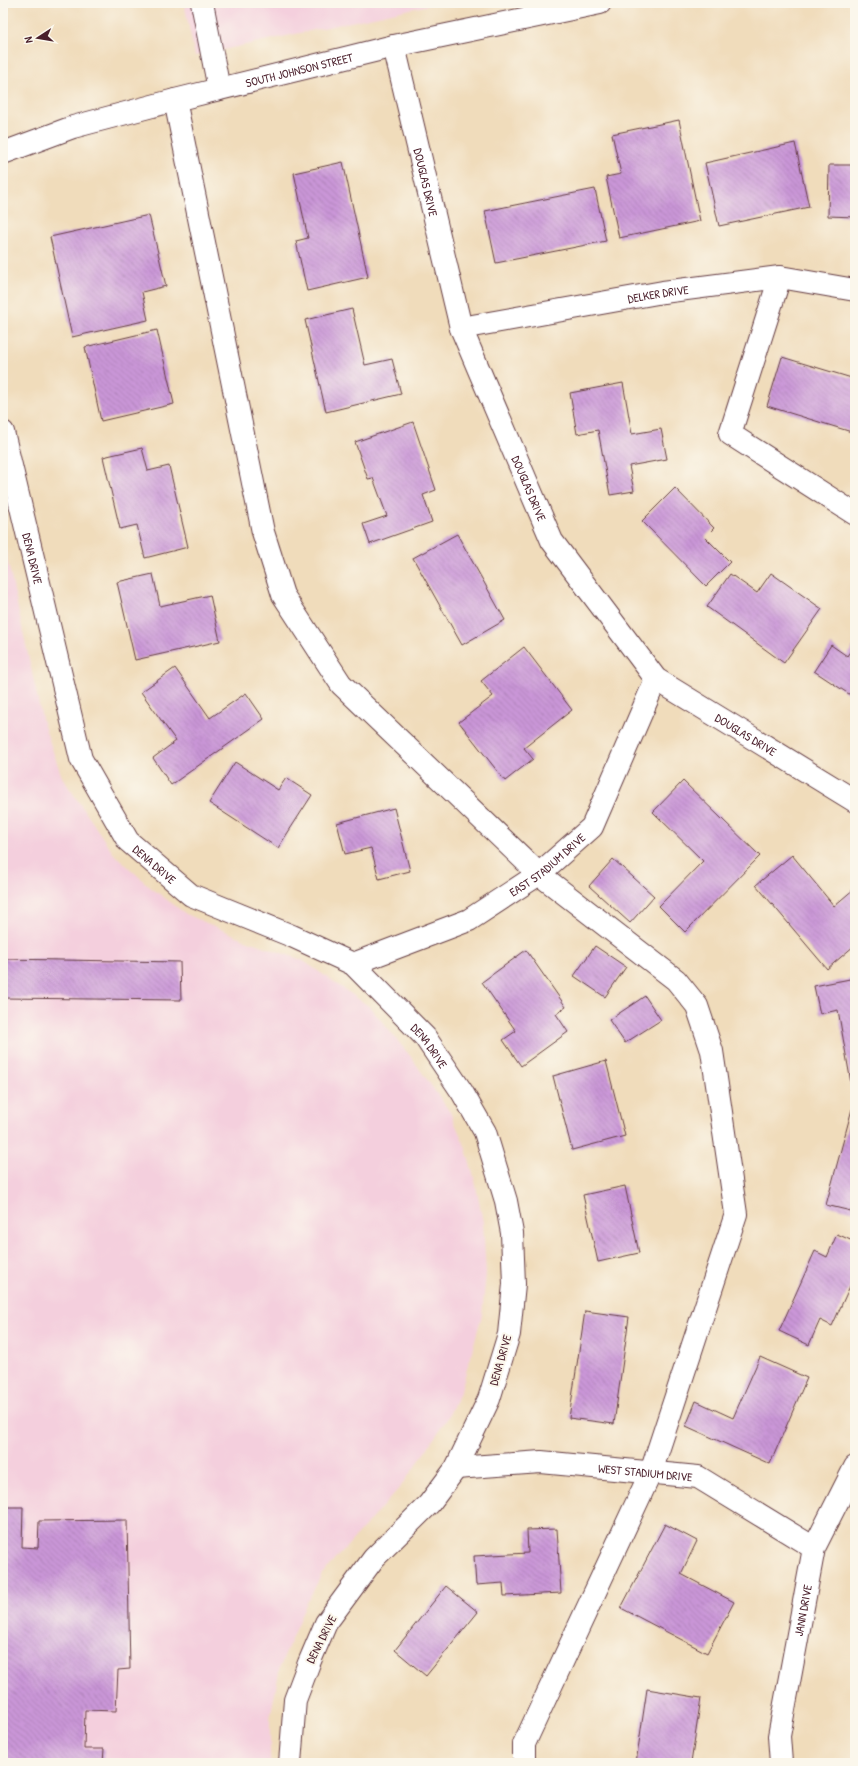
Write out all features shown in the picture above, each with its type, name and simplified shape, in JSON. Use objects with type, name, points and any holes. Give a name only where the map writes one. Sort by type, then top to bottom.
[{"type":"street","points":[[202,3],[219,89]]},
{"type":"street","name":"SOUTH JOHNSON STREET","points":[[3,153],[73,127],[175,100],[394,46],[600,3]]},
{"type":"street","name":"DOUGLAS DRIVE","points":[[394,46],[461,328],[552,541],[656,679],[855,802]]},
{"type":"street","points":[[175,100],[263,532],[283,594],[341,684],[539,874],[676,980],[697,1006],[712,1051],[736,1214],[651,1472],[524,1744],[524,1763]]},
{"type":"street","points":[[780,277],[730,434],[855,514]]},
{"type":"street","name":"DELKER DRIVE","points":[[461,328],[664,292],[780,277],[855,290]]},
{"type":"street","name":"DENA DRIVE","points":[[3,432],[81,759],[128,841],[191,895],[292,936],[353,964],[425,1037],[462,1092],[485,1132],[506,1201],[512,1233],[514,1284],[508,1334],[489,1399],[456,1468],[429,1504],[374,1558],[326,1623],[308,1663],[295,1700],[290,1763]]},
{"type":"street","name":"EAST STADIUM DRIVE","points":[[353,964],[469,920],[539,874],[592,827],[656,679]]},
{"type":"street","name":"WEST STADIUM DRIVE","points":[[456,1468],[541,1462],[698,1477],[814,1548]]},
{"type":"street","name":"JANN DRIVE","points":[[781,1763],[779,1736],[814,1548],[855,1466]]},
{"type":"shaded area","points":[[184,3],[438,3],[195,56]]},
{"type":"shaded area","points":[[3,540],[43,723],[62,777],[113,853],[150,887],[186,914],[248,941],[302,960],[370,1007],[411,1057],[450,1112],[465,1146],[475,1181],[483,1222],[486,1274],[482,1315],[461,1390],[447,1419],[415,1467],[401,1486],[322,1574],[303,1610],[280,1667],[270,1718],[270,1763],[3,1763]]},
{"type":"building","points":[[679,120],[700,221],[619,238],[606,177],[621,174],[612,134]]},
{"type":"building","points":[[795,143],[809,207],[719,226],[705,163]]},
{"type":"building","points":[[343,162],[368,277],[307,291],[296,241],[308,238],[294,173]]},
{"type":"building","points":[[829,165],[855,165],[855,217],[828,216]]},
{"type":"building","points":[[595,189],[606,241],[496,263],[485,211]]},
{"type":"building","points":[[149,215],[166,286],[142,292],[148,320],[72,337],[50,237]]},
{"type":"building","points":[[352,309],[365,365],[392,359],[401,394],[326,412],[305,320]]},
{"type":"building","points":[[157,330],[174,404],[101,421],[85,347]]},
{"type":"building","points":[[782,357],[855,379],[855,433],[767,406]]},
{"type":"building","points":[[623,383],[632,434],[661,429],[667,459],[629,466],[634,491],[610,495],[598,430],[577,434],[570,393]]},
{"type":"building","points":[[413,422],[436,490],[423,495],[432,522],[370,544],[363,524],[387,516],[373,478],[368,479],[355,442]]},
{"type":"building","points":[[142,448],[148,471],[169,466],[188,547],[145,558],[137,525],[120,529],[103,457]]},
{"type":"building","points":[[675,488],[714,528],[705,537],[730,562],[706,586],[642,521]]},
{"type":"building","points":[[457,534],[505,620],[462,645],[413,558]]},
{"type":"building","points":[[771,573],[822,609],[784,663],[707,607],[730,574],[757,593]]},
{"type":"building","points":[[153,574],[160,606],[210,595],[220,641],[135,660],[117,582]]},
{"type":"building","points":[[855,644],[855,698],[814,671],[831,645],[847,656]]},
{"type":"building","points":[[524,647],[572,710],[524,748],[533,759],[505,781],[459,722],[493,696],[481,681]]},
{"type":"building","points":[[175,668],[210,718],[246,693],[264,719],[171,785],[153,758],[176,741],[141,692]]},
{"type":"building","points":[[235,762],[278,790],[286,778],[312,795],[278,848],[209,803]]},
{"type":"building","points":[[683,781],[760,856],[685,932],[659,906],[703,861],[653,812]]},
{"type":"building","points":[[394,808],[410,871],[379,879],[371,848],[345,854],[337,823]]},
{"type":"building","points":[[792,855],[834,906],[855,888],[855,945],[827,969],[756,885]]},
{"type":"building","points":[[613,859],[654,896],[630,923],[589,886]]},
{"type":"building","points":[[595,946],[626,967],[605,997],[574,976]]},
{"type":"building","points":[[526,950],[566,1007],[556,1014],[568,1032],[521,1066],[503,1040],[516,1031],[482,982]]},
{"type":"building","points":[[3,959],[180,962],[181,1000],[3,998]]},
{"type":"building","points":[[855,978],[855,1094],[853,1094],[838,1010],[820,1014],[814,986]]},
{"type":"building","points":[[645,996],[661,1020],[625,1043],[609,1020]]},
{"type":"building","points":[[606,1061],[625,1136],[572,1150],[553,1076]]},
{"type":"building","points":[[852,1109],[855,1110],[855,1212],[826,1205]]},
{"type":"building","points":[[625,1186],[639,1253],[598,1262],[583,1195]]},
{"type":"building","points":[[837,1234],[855,1242],[855,1275],[832,1326],[820,1320],[809,1345],[779,1331],[815,1251],[827,1257]]},
{"type":"building","points":[[585,1311],[629,1317],[614,1424],[569,1418]]},
{"type":"building","points":[[760,1357],[807,1378],[770,1464],[686,1426],[696,1401],[733,1418]]},
{"type":"building","points":[[3,1507],[23,1507],[22,1547],[38,1548],[39,1521],[127,1520],[130,1669],[118,1670],[116,1711],[85,1710],[84,1749],[104,1749],[103,1763],[3,1763]]},
{"type":"building","points":[[665,1524],[697,1541],[681,1574],[734,1602],[707,1653],[621,1608]]},
{"type":"building","points":[[557,1529],[561,1593],[504,1596],[503,1583],[476,1585],[474,1556],[528,1553],[527,1530]]},
{"type":"building","points":[[446,1586],[478,1612],[426,1676],[395,1650]]},
{"type":"building","points":[[647,1689],[701,1698],[691,1763],[636,1763]]}]
